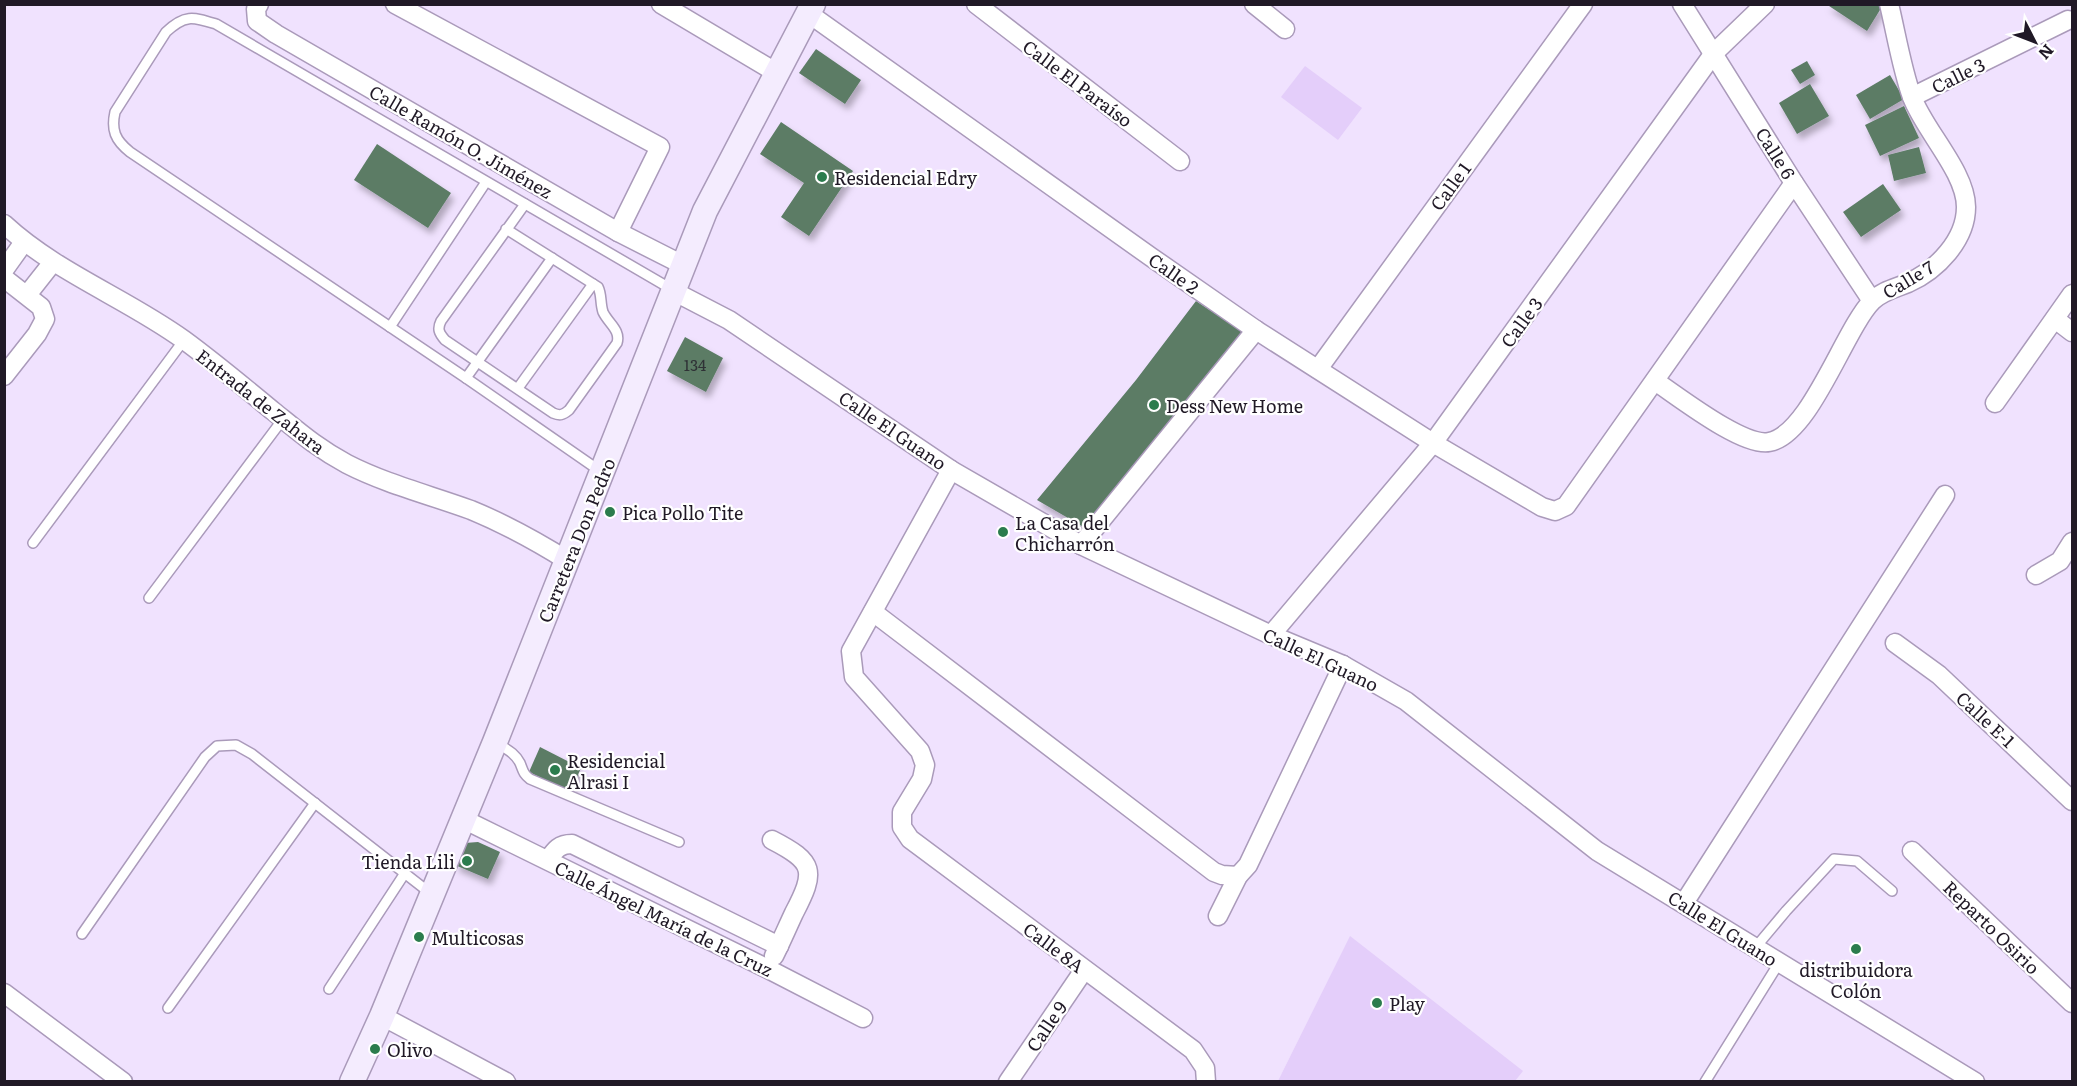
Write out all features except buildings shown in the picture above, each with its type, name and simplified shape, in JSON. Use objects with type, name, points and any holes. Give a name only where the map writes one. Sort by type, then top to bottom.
[{"type":"street","name":"Calle Ramón O. Jiménez","points":[[259,4],[256,9],[257,21],[276,34],[618,232],[683,264]]},
{"type":"street","points":[[395,4],[660,147],[618,232]]},
{"type":"street","points":[[661,4],[777,73]]},
{"type":"street","name":"Calle El Paraíso","points":[[976,4],[1180,161]]},
{"type":"street","points":[[1254,4],[1285,28]]},
{"type":"street","name":"Calle 6","points":[[1682,4],[1794,183],[1872,301]]},
{"type":"street","name":"Calle 3","points":[[1271,635],[1433,442],[1714,53],[1765,4]]},
{"type":"street","name":"Calle 7","points":[[1655,381],[1740,436],[1756,443],[1770,442],[1783,437],[1795,426],[1872,301],[1886,291],[1910,282],[1927,272],[1946,254],[1959,237],[1965,221],[1966,205],[1962,189],[1912,97],[1889,4]]},
{"type":"street","name":"Calle 1","points":[[1318,369],[1581,5]]},
{"type":"street","name":"Carretera Don Pedro","points":[[352,1082],[382,1016],[495,742],[675,292],[683,264],[705,211],[811,9]]},
{"type":"street","name":"Calle 2","points":[[811,9],[1150,257],[1256,330],[1433,442],[1542,507],[1555,511],[1566,506],[1655,381]]},
{"type":"street","name":"Calle 3","points":[[1912,97],[2068,20]]},
{"type":"street","points":[[1655,381],[1794,183]]},
{"type":"street","name":"Entrada de Zahara","points":[[4,224],[24,242],[53,262],[149,316],[183,340],[307,440],[349,465],[510,527],[567,561]]},
{"type":"street","points":[[4,270],[24,242]]},
{"type":"street","points":[[27,295],[53,262]]},
{"type":"street","points":[[4,279],[41,308],[45,319],[37,334],[4,376]]},
{"type":"street","name":"Calle El Guano","points":[[675,292],[729,320],[951,470],[1082,545],[1271,635],[1343,665],[1406,701],[1597,851],[1975,1082]]},
{"type":"street","points":[[1995,403],[2073,294]]},
{"type":"street","points":[[2055,319],[2073,332]]},
{"type":"street","points":[[1082,545],[1256,330]]},
{"type":"street","points":[[951,470],[873,612],[1214,872],[1238,876]]},
{"type":"street","points":[[1684,903],[1945,495]]},
{"type":"street","points":[[2036,575],[2060,561],[2073,542]]},
{"type":"street","name":"Calle 8A","points":[[873,612],[851,651],[854,677],[920,751],[926,765],[922,779],[902,812],[902,827],[910,839],[1192,1050],[1206,1075]]},
{"type":"street","name":"Calle E-1","points":[[1895,643],[1939,675],[2073,801]]},
{"type":"street","points":[[1218,916],[1238,876],[1248,865],[1343,665]]},
{"type":"street","name":"Calle Ángel María de la Cruz","points":[[463,819],[863,1018]]},
{"type":"street","points":[[768,969],[809,883],[809,875],[801,858],[772,840]]},
{"type":"street","points":[[548,861],[555,849],[564,844],[572,844],[779,946]]},
{"type":"street","name":"Reparto Osirio","points":[[1912,851],[2073,1003]]},
{"type":"street","name":"Calle 9","points":[[1008,1082],[1084,970]]},
{"type":"street","points":[[4,993],[123,1082]]},
{"type":"street","points":[[382,1016],[506,1082]]},
{"type":"lane","points":[[603,473],[120,144],[114,134],[115,112],[166,32],[176,22],[187,18],[216,24],[675,292]]},
{"type":"lane","points":[[390,327],[486,182]]},
{"type":"lane","points":[[506,229],[600,290],[603,311],[619,337],[576,401],[569,410],[559,415],[446,340],[438,327],[506,229],[525,204]]},
{"type":"lane","points":[[466,378],[552,258]]},
{"type":"lane","points":[[518,388],[593,284]]},
{"type":"lane","points":[[33,543],[183,340]]},
{"type":"lane","points":[[148,598],[283,419]]},
{"type":"lane","points":[[495,742],[512,752],[523,774],[530,779],[679,842]]},
{"type":"lane","points":[[82,934],[206,757],[217,746],[236,745],[252,754],[432,894]]},
{"type":"lane","points":[[168,1008],[315,803]]},
{"type":"lane","points":[[1755,948],[1834,859],[1857,861],[1892,891]]},
{"type":"lane","points":[[329,989],[405,873]]},
{"type":"lane","points":[[1705,1082],[1779,963]]},
{"type":"shaded area","points":[[1305,66],[1362,108],[1338,140],[1281,97]]},
{"type":"shaded area","name":"Play","points":[[1350,936],[1523,1071],[1515,1081],[1278,1081]]},
{"type":"place","name":"Residencial Edry","points":[[822,177]]},
{"type":"place","name":"Dess New Home","points":[[1154,405]]},
{"type":"place","name":"Pica Pollo Tite","points":[[610,512]]},
{"type":"place","name":"La Casa del Chicharrón","points":[[1003,532]]},
{"type":"place","name":"Residencial Alrasi I","points":[[555,770]]},
{"type":"place","name":"Tienda Lili","points":[[467,861]]},
{"type":"place","name":"Multicosas","points":[[419,937]]},
{"type":"place","name":"distribuidora Colón","points":[[1856,949]]},
{"type":"place","name":"Play","points":[[1377,1003]]},
{"type":"place","name":"Olivo","points":[[375,1049]]}]
